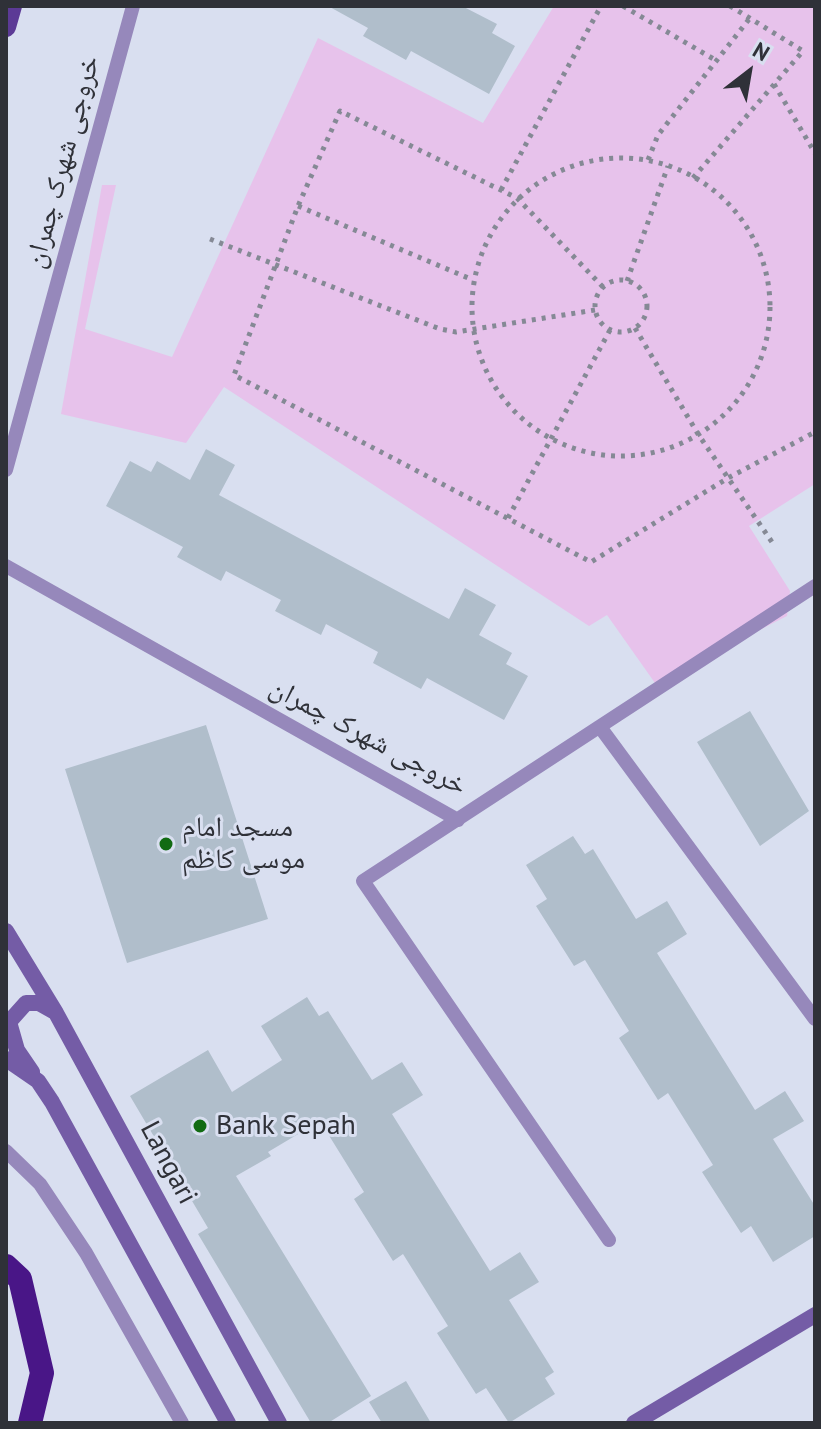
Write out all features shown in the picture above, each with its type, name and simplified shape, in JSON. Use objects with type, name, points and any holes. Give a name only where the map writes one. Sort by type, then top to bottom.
[{"type":"highway","points":[[6,1266],[20,1279],[42,1373],[30,1423]]},
{"type":"main road","points":[[6,27],[12,6]]},
{"type":"main road","name":"Langari","points":[[6,931],[56,1013],[279,1423]]},
{"type":"main road","points":[[56,1013],[39,1003],[26,1003],[9,1022],[17,1050],[38,1081],[228,1423]]},
{"type":"main road","points":[[6,1059],[38,1081]]},
{"type":"main road","points":[[634,1423],[815,1315]]},
{"type":"lane","name":"خروجی شهرک چمران","points":[[6,470],[133,6]]},
{"type":"lane","name":"خروجی شهرک چمران","points":[[6,566],[458,820],[815,586]]},
{"type":"lane","points":[[600,727],[815,1019]]},
{"type":"lane","points":[[458,820],[363,881],[609,1240]]},
{"type":"lane","points":[[6,1151],[40,1184],[86,1253],[182,1423]]},
{"type":"path","points":[[501,190],[601,6]]},
{"type":"path","points":[[623,6],[717,61]]},
{"type":"path","points":[[693,178],[803,51],[730,6]]},
{"type":"path","points":[[648,160],[658,135],[750,18]]},
{"type":"path","points":[[774,84],[815,153]]},
{"type":"path","points":[[603,287],[517,198],[340,111],[298,206],[234,375],[591,562],[728,478],[815,432]]},
{"type":"path","points":[[606,157],[648,160],[705,183],[743,219],[765,267],[771,318],[758,369],[729,412],[687,442],[641,456],[594,455],[550,439],[512,410],[485,371],[471,327],[473,280],[488,235],[517,198],[556,171],[606,157]]},
{"type":"path","points":[[627,281],[668,166]]},
{"type":"path","points":[[298,206],[473,280]]},
{"type":"path","points":[[210,239],[440,329],[456,332],[471,327],[595,310]]},
{"type":"path","points":[[619,279],[627,281],[635,284],[646,298],[646,315],[635,328],[618,333],[597,319],[597,293],[619,279]]},
{"type":"path","points":[[635,328],[698,434],[774,545]]},
{"type":"path","points":[[508,518],[610,330]]},
{"type":"shaded area","points":[[554,6],[815,6],[815,484],[749,526],[790,591],[787,616],[655,683],[607,615],[589,626],[224,387],[186,443],[61,414],[102,185],[116,185],[85,329],[172,357],[318,38],[483,123]]},
{"type":"building","points":[[328,6],[462,6],[497,24],[492,33],[515,46],[489,94],[411,51],[406,60],[363,36],[368,28]]},
{"type":"building","points":[[206,449],[235,465],[219,495],[449,619],[465,588],[496,605],[479,635],[512,653],[506,664],[528,676],[504,720],[427,678],[421,689],[373,663],[378,652],[326,624],[321,635],[275,611],[281,600],[226,571],[221,581],[177,557],[183,547],[106,506],[130,461],[151,472],[157,461],[190,480]]},
{"type":"building","points":[[750,711],[809,811],[760,846],[697,742]]},
{"type":"building","name":"مسجد امام موسی کاظم","points":[[206,725],[268,919],[127,963],[65,769]]},
{"type":"building","points":[[573,836],[585,854],[593,849],[636,919],[667,901],[687,934],[657,953],[755,1110],[785,1091],[804,1121],[773,1139],[815,1206],[815,1236],[773,1262],[751,1226],[741,1233],[702,1172],[713,1165],[668,1093],[658,1100],[619,1038],[629,1031],[585,960],[574,966],[536,906],[547,899],[526,865]]},
{"type":"building","points":[[307,997],[319,1016],[328,1011],[372,1080],[402,1062],[423,1095],[392,1114],[490,1271],[520,1252],[539,1282],[509,1300],[554,1372],[545,1378],[555,1394],[509,1423],[486,1388],[476,1394],[437,1333],[448,1326],[403,1254],[393,1261],[354,1199],[364,1192],[320,1121],[268,1152],[271,1156],[236,1176],[371,1396],[328,1423],[311,1423],[198,1234],[208,1228],[130,1096],[208,1050],[232,1092],[282,1060],[261,1026]]},
{"type":"building","points":[[406,1381],[431,1423],[382,1423],[369,1402]]},
{"type":"place","name":"مسجد امام موسی کاظم","points":[[166,844]]},
{"type":"place","name":"Bank Sepah","points":[[200,1126]]}]
